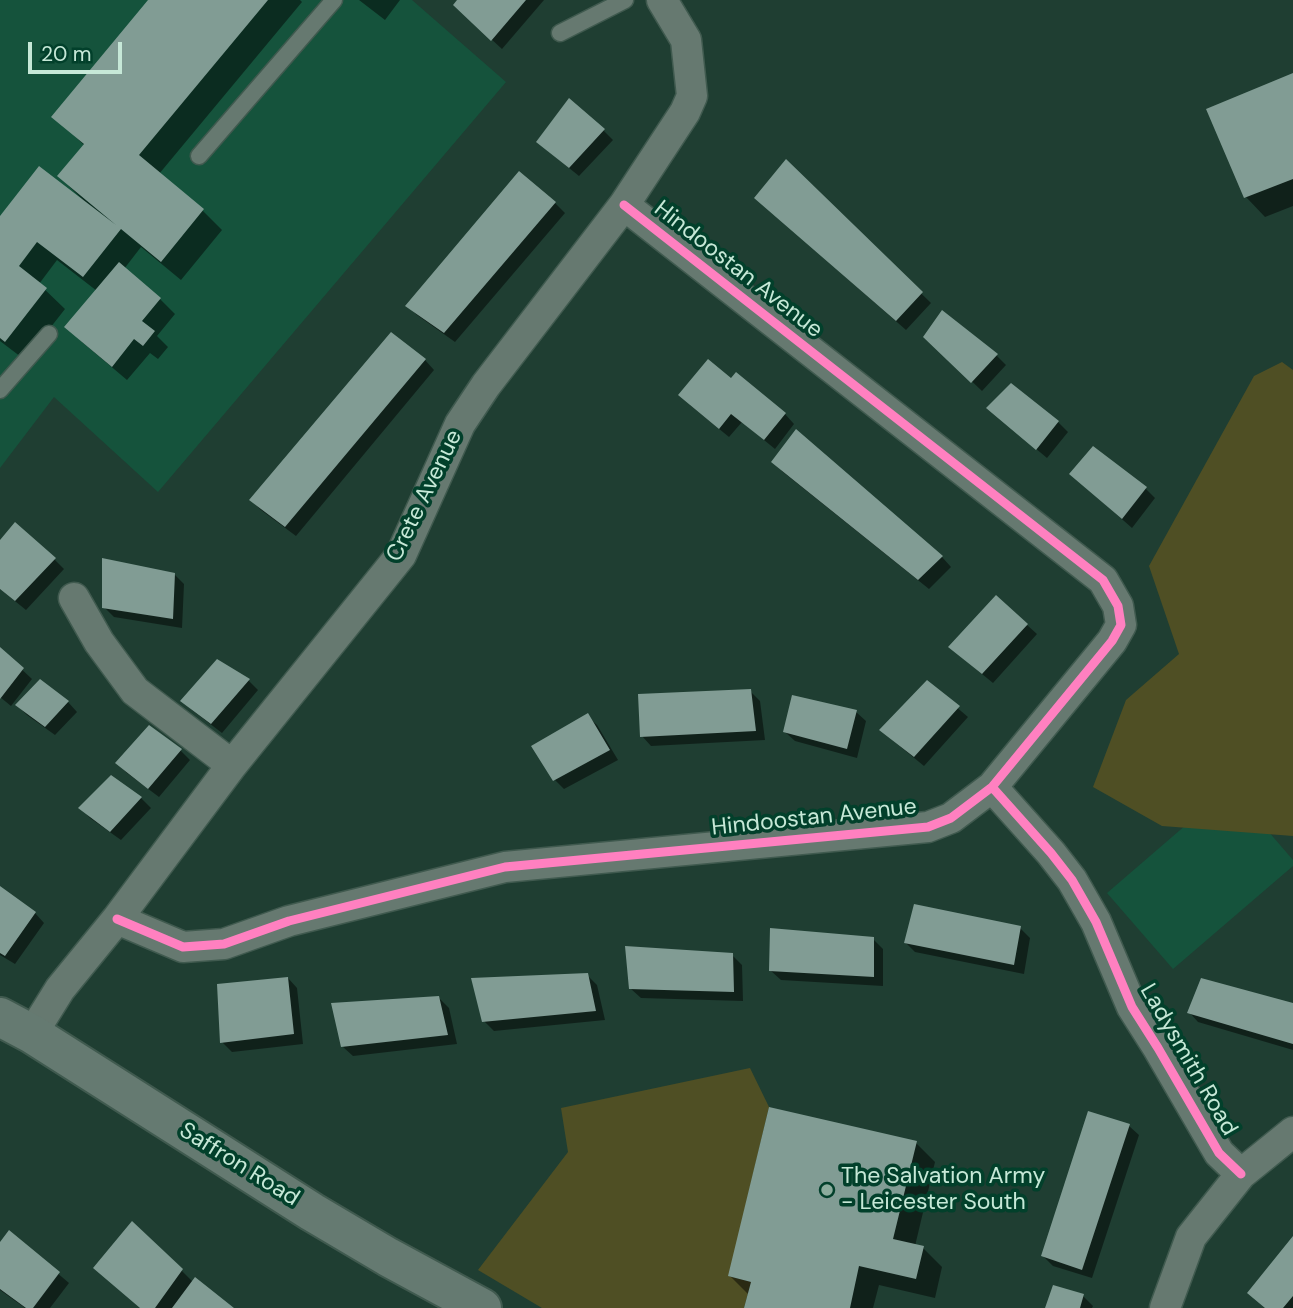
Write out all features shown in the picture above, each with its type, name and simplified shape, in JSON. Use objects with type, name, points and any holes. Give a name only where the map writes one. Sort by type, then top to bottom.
[{"type":"main road","name":"Saffron Road","points":[[16,1026],[313,1212],[482,1308]]},
{"type":"street","name":"Crete Avenue","points":[[16,1026],[60,989],[117,919],[232,765],[401,555],[460,424],[486,385],[624,205],[685,112],[692,96],[686,40],[662,0]]},
{"type":"street","name":"Hindoostan Avenue","points":[[117,919],[183,947],[224,944],[289,921],[505,867],[928,827],[951,818],[992,788],[1112,641],[1121,625],[1118,606],[1103,580],[624,205]]},
{"type":"street","points":[[74,598],[99,642],[135,691],[232,765]]},
{"type":"street","name":"Ladysmith Road","points":[[992,788],[1072,880],[1096,922],[1132,1007],[1219,1153],[1241,1174]]},
{"type":"street","points":[[1165,1308],[1191,1237],[1241,1174],[1293,1132]]},
{"type":"lane","points":[[199,156],[334,0]]},
{"type":"lane","points":[[560,33],[625,0]]},
{"type":"lane","points":[[0,390],[49,334]]},
{"type":"shaded area","points":[[0,0],[412,0],[506,82],[158,492],[54,397],[0,468]]},
{"type":"shaded area","points":[[1282,362],[1293,370],[1293,836],[1162,826],[1093,787],[1126,700],[1179,654],[1149,566],[1254,376]]},
{"type":"shaded area","points":[[1230,787],[1293,860],[1293,866],[1173,969],[1107,893]]},
{"type":"shaded area","points":[[750,1068],[769,1107],[729,1276],[751,1282],[744,1308],[542,1308],[478,1270],[568,1152],[561,1108]]},
{"type":"building","points":[[148,0],[268,0],[139,155],[204,209],[161,262],[121,229],[83,277],[37,242],[19,266],[47,288],[5,342],[0,338],[0,216],[39,166],[116,225],[57,176],[84,144],[51,117]]},
{"type":"building","points":[[457,0],[526,0],[491,41],[453,5]]},
{"type":"building","points":[[1293,73],[1293,179],[1244,198],[1206,109]]},
{"type":"building","points":[[569,98],[605,129],[569,168],[536,142]]},
{"type":"building","points":[[786,159],[923,292],[896,321],[754,198]]},
{"type":"building","points":[[519,171],[556,202],[444,333],[405,306]]},
{"type":"building","points":[[119,262],[161,298],[142,321],[155,331],[143,346],[134,339],[112,367],[64,327]]},
{"type":"building","points":[[942,310],[998,354],[971,383],[923,337]]},
{"type":"building","points":[[391,332],[426,359],[285,527],[249,500]]},
{"type":"building","points":[[708,359],[731,378],[736,372],[786,413],[764,440],[731,414],[719,429],[678,395]]},
{"type":"building","points":[[1011,383],[1059,421],[1036,450],[986,408]]},
{"type":"building","points":[[796,429],[943,556],[918,580],[771,462]]},
{"type":"building","points":[[1093,446],[1147,487],[1122,519],[1069,474]]},
{"type":"building","points":[[15,522],[56,558],[15,601],[0,589],[0,540]]},
{"type":"building","points":[[102,558],[175,573],[173,619],[102,608]]},
{"type":"building","points":[[996,595],[1028,624],[982,674],[948,647]]},
{"type":"building","points":[[0,647],[24,668],[0,699]]},
{"type":"building","points":[[217,659],[250,679],[211,724],[180,701]]},
{"type":"building","points":[[40,679],[69,701],[45,727],[15,705]]},
{"type":"building","points":[[927,680],[960,706],[914,757],[879,730]]},
{"type":"building","points":[[751,689],[756,731],[640,737],[638,694]]},
{"type":"building","points":[[792,695],[857,710],[847,749],[783,732]]},
{"type":"building","points":[[588,713],[610,750],[553,781],[531,746]]},
{"type":"building","points":[[149,725],[182,749],[148,789],[115,763]]},
{"type":"building","points":[[111,775],[142,797],[110,832],[78,808]]},
{"type":"building","points":[[0,886],[36,912],[5,956],[0,953]]},
{"type":"building","points":[[914,904],[1021,926],[1014,965],[904,943]]},
{"type":"building","points":[[770,928],[874,937],[874,977],[769,971]]},
{"type":"building","points":[[625,946],[733,953],[734,992],[629,989]]},
{"type":"building","points":[[588,973],[596,1011],[482,1022],[471,978]]},
{"type":"building","points":[[288,977],[294,1034],[220,1043],[217,984]]},
{"type":"building","points":[[1201,978],[1293,1003],[1293,1044],[1187,1013]]},
{"type":"building","points":[[439,996],[448,1035],[341,1047],[331,1003]]},
{"type":"building","name":"The Salvation Army - Leicester South","points":[[769,1107],[917,1141],[893,1239],[924,1246],[916,1279],[859,1266],[850,1308],[744,1308],[751,1282],[728,1276]]},
{"type":"building","points":[[1088,1111],[1130,1124],[1082,1270],[1041,1256]]},
{"type":"building","points":[[132,1221],[183,1269],[155,1308],[140,1308],[93,1268]]},
{"type":"building","points":[[9,1230],[60,1272],[33,1308],[26,1308],[0,1289],[0,1242]]},
{"type":"building","points":[[1293,1236],[1293,1296],[1283,1308],[1265,1308],[1247,1293]]},
{"type":"building","points":[[195,1277],[234,1308],[172,1308]]},
{"type":"building","points":[[1053,1285],[1084,1294],[1080,1308],[1045,1308]]},
{"type":"cycle path","points":[[117,919],[183,947],[224,944],[289,921],[505,867],[928,827],[951,818],[992,787],[1112,641],[1121,625],[1118,606],[1103,580],[624,205]]},
{"type":"cycle path","points":[[992,787],[1072,880],[1096,922],[1132,1007],[1219,1153],[1241,1174]]},
{"type":"place","name":"The Salvation Army - Leicester South","points":[[827,1190]]}]
